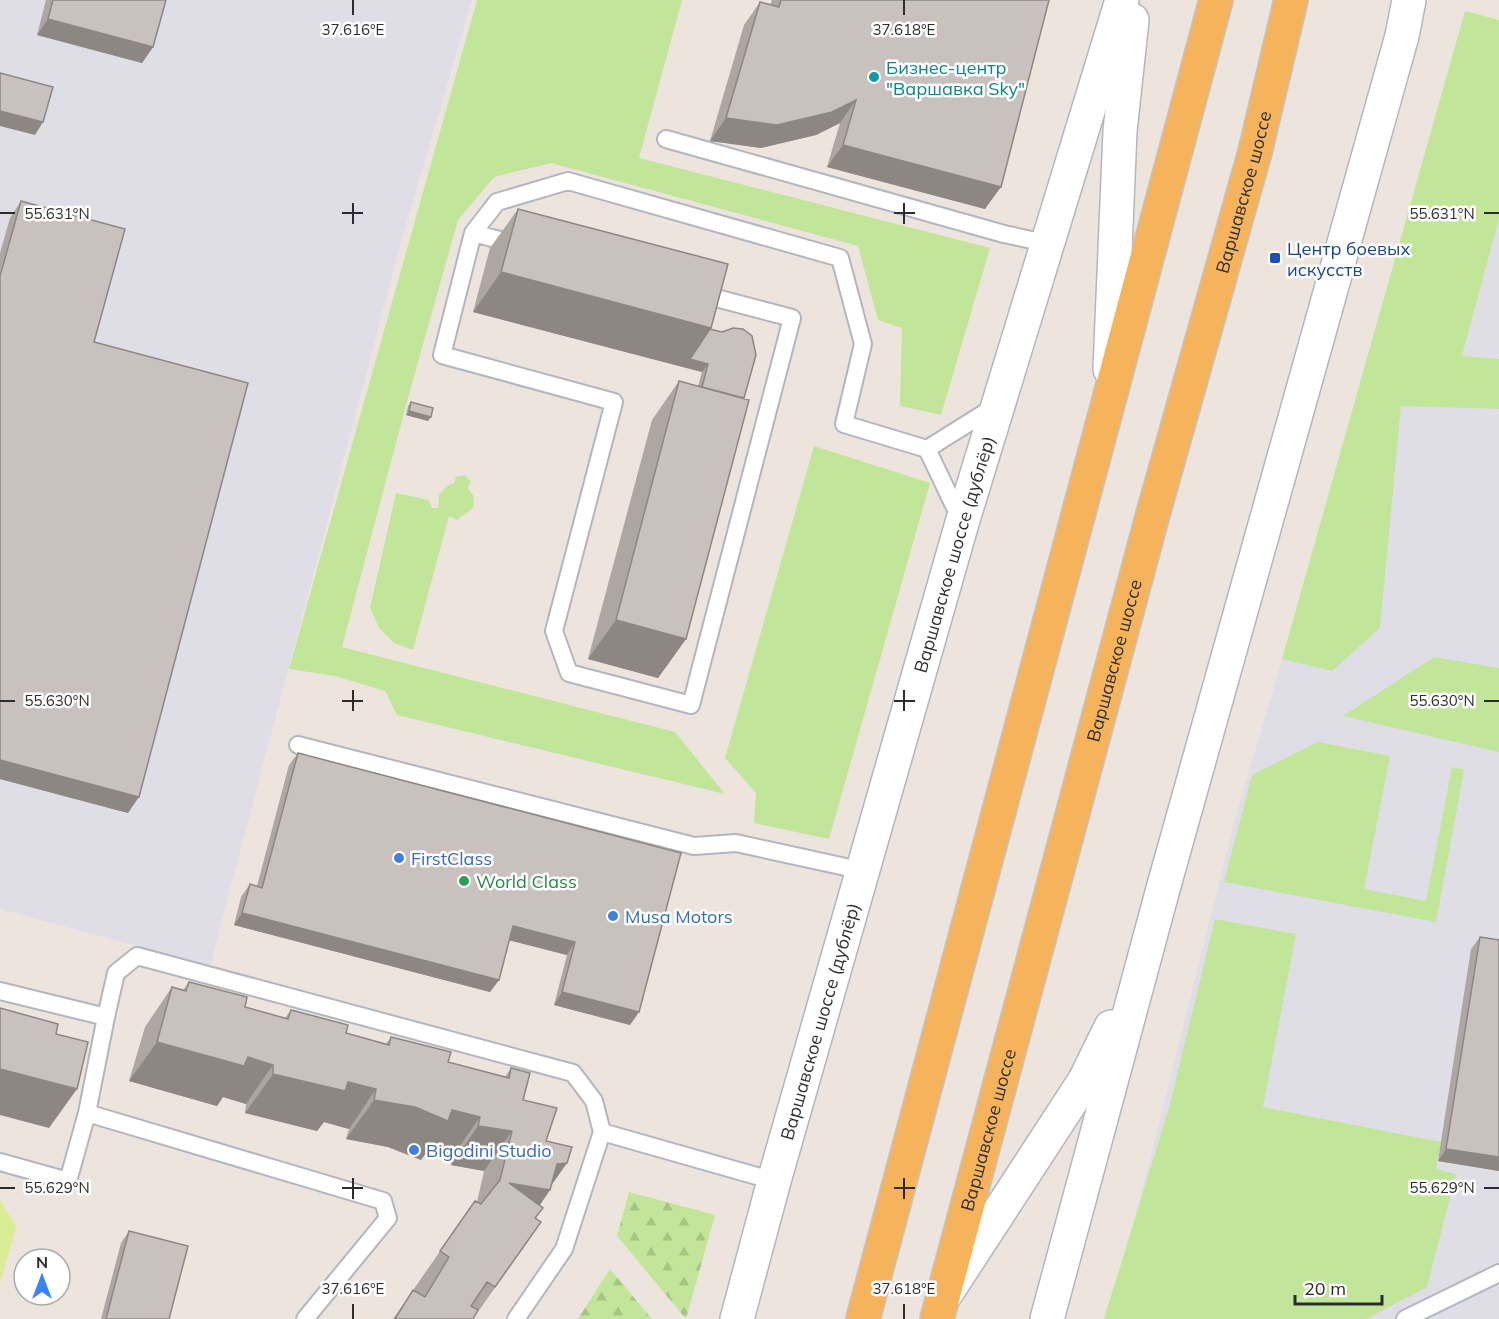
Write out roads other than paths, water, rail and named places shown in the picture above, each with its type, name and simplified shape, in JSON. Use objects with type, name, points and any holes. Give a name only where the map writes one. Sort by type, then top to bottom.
[{"type":"main road","name":"Варшавское шоссе (дублёр)","points":[[737,1319],[774,1181],[962,523],[1050,244],[1122,0]]},
{"type":"main road","points":[[1109,398],[1120,131],[1134,0]]},
{"type":"main road","points":[[863,1319],[1216,0]]},
{"type":"main road","name":"Варшавское шоссе","points":[[940,1309],[1153,514],[1255,152],[1291,0]]},
{"type":"main road","points":[[1047,1319],[1163,889],[1399,48],[1409,0]]},
{"type":"main road","points":[[940,1309],[1085,1080],[1118,1013],[1163,889]]},
{"type":"lane","points":[[666,139],[1004,234],[1050,244]]},
{"type":"lane","points":[[678,288],[792,318],[691,705],[569,674],[554,631],[614,402],[442,355],[473,233],[497,202],[568,181],[840,258],[863,344],[844,424],[927,449],[962,523]]},
{"type":"lane","points":[[473,233],[530,248]]},
{"type":"lane","points":[[927,449],[999,404]]},
{"type":"lane","points":[[298,745],[694,846],[736,843],[864,871]]},
{"type":"lane","points":[[0,1162],[68,1181],[87,1113],[116,973],[137,956],[573,1073],[594,1101],[602,1132],[564,1249],[516,1319]]},
{"type":"lane","points":[[0,991],[106,1017]]},
{"type":"lane","points":[[87,1113],[383,1201],[388,1218],[305,1319]]},
{"type":"lane","points":[[602,1132],[774,1181]]},
{"type":"lane","points":[[1405,1319],[1499,1273]]},
{"type":"place","name":"Бизнес-центр \"Варшавка Sky\"","points":[[874,77]]},
{"type":"place","name":"Центр боевых искусств","points":[[1275,258]]},
{"type":"place","name":"FirstClass","points":[[399,858]]},
{"type":"place","name":"World Class","points":[[464,881]]},
{"type":"place","name":"Musa Motors","points":[[613,916]]},
{"type":"place","name":"Bigodini Studio","points":[[414,1150]]}]
